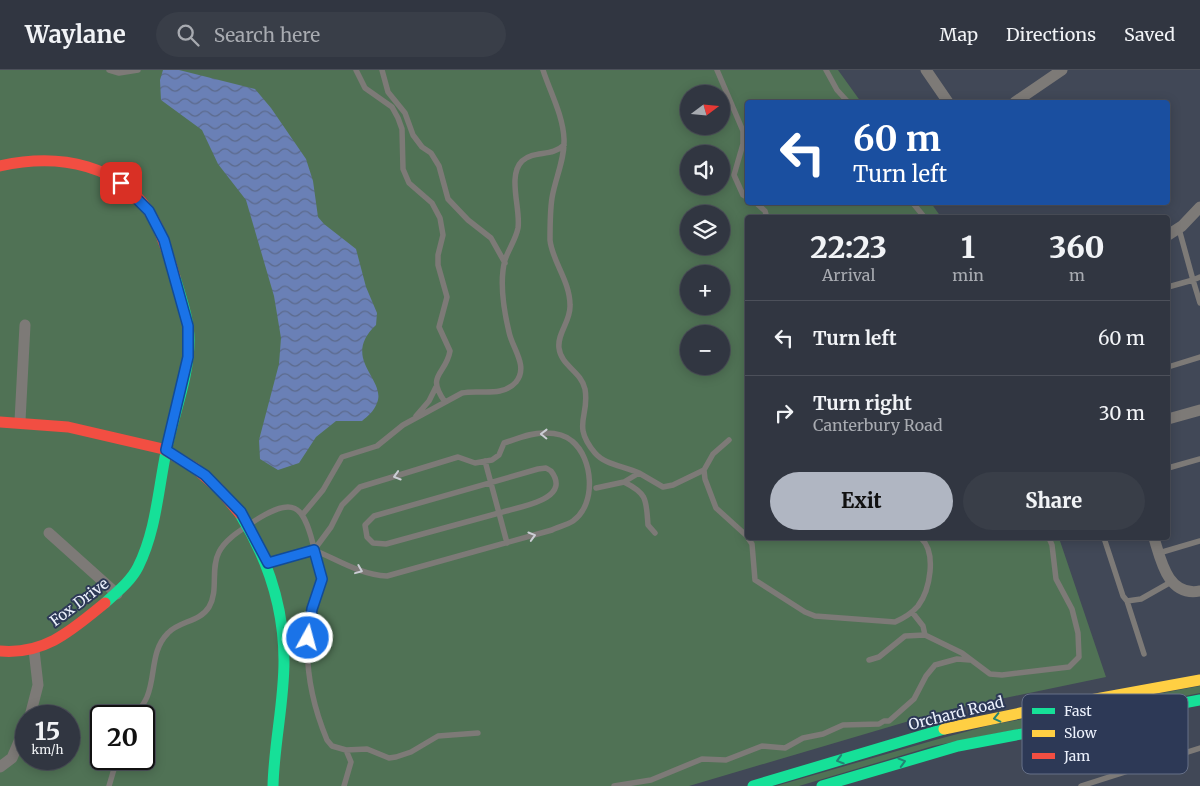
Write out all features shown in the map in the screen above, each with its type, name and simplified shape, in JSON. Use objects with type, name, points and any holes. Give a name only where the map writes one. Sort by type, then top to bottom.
[{"type":"street","points":[[926,70],[947,100]]},
{"type":"street","points":[[1018,100],[1062,70]]},
{"type":"street","name":"Fox Drive","points":[[0,166],[20,160],[55,158],[88,165],[121,183],[149,211],[164,240],[188,326],[188,357],[166,450],[150,531],[137,569],[117,594],[67,632],[34,650],[0,651]]},
{"type":"street","points":[[1170,234],[1179,229],[1200,207]]},
{"type":"street","points":[[20,421],[25,325]]},
{"type":"street","points":[[1170,418],[1200,410]]},
{"type":"street","points":[[0,422],[20,421],[88,430],[166,450],[205,475],[241,512],[268,563],[275,584],[284,661],[273,753],[273,786]]},
{"type":"street","points":[[49,533],[117,594]]},
{"type":"street","points":[[1155,540],[1171,582],[1183,590],[1200,591]]},
{"type":"street","points":[[33,705],[38,685],[34,650]]},
{"type":"street","name":"Orchard Road","points":[[1121,694],[1200,680]]},
{"type":"street","name":"Orchard Road","points":[[753,786],[949,728],[1022,712]]},
{"type":"street","points":[[822,786],[958,746],[1022,734]]},
{"type":"street","points":[[0,767],[12,758],[15,751]]},
{"type":"lane","points":[[109,70],[119,73],[138,70]]},
{"type":"lane","points":[[303,514],[323,490],[342,457],[377,446],[415,416],[435,391],[436,382],[450,351],[439,327],[447,297],[438,265],[442,224],[435,206],[409,183],[403,169],[402,129],[392,107],[365,88],[356,70]]},
{"type":"lane","points":[[382,70],[388,92],[405,113],[413,135],[422,147],[432,154],[439,166],[448,199],[468,220],[491,238],[504,263]]},
{"type":"lane","points":[[543,70],[562,123],[564,145],[552,200],[550,240],[568,291],[571,306],[560,337],[559,351],[565,363],[583,380],[585,398],[581,429],[592,450],[604,460],[639,473],[658,484],[668,487],[704,470],[713,454],[729,440]]},
{"type":"lane","points":[[717,70],[743,131],[743,144],[734,176],[745,196]]},
{"type":"lane","points":[[826,70],[840,95],[846,100]]},
{"type":"lane","points":[[403,425],[445,402],[471,391],[497,392],[510,388],[517,382],[520,374],[520,359],[509,334],[503,298],[504,263],[518,229],[515,178],[522,161],[531,156],[557,152],[564,145]]},
{"type":"lane","points":[[758,205],[765,211],[766,215]]},
{"type":"lane","points":[[914,205],[923,215]]},
{"type":"lane","points":[[1179,229],[1200,303]]},
{"type":"lane","points":[[1170,286],[1200,277]]},
{"type":"lane","points":[[1170,366],[1200,357]]},
{"type":"lane","points":[[436,382],[438,394],[445,402]]},
{"type":"lane","points":[[268,563],[314,550],[331,527],[342,505],[360,487],[458,457],[475,463],[492,460],[499,455],[504,443],[545,433],[560,435],[572,441],[582,454],[588,471],[590,486],[587,503],[574,520],[552,530],[507,543],[387,576],[374,576],[357,570],[314,550]]},
{"type":"lane","points":[[1170,467],[1200,459]]},
{"type":"lane","points":[[485,461],[507,543]]},
{"type":"lane","points":[[546,468],[555,476],[556,490],[550,497],[499,512],[386,544],[373,543],[365,532],[365,525],[374,516],[546,468]]},
{"type":"lane","points":[[704,470],[705,479],[716,508],[745,534]]},
{"type":"lane","points":[[596,488],[624,482],[639,473]]},
{"type":"lane","points":[[624,482],[641,492],[645,498],[648,525],[655,533]]},
{"type":"lane","points":[[142,705],[147,696],[151,670],[159,648],[168,633],[205,614],[213,600],[218,555],[223,545],[248,525],[278,508],[288,507],[296,509],[303,514],[308,523],[322,579],[309,624],[308,653],[310,681],[327,740],[332,746],[346,750],[367,749],[390,758],[411,752],[438,736],[478,733]]},
{"type":"lane","points":[[749,540],[753,552],[753,574],[755,580],[805,612],[826,618],[895,622],[912,612],[923,598],[928,582],[929,556],[922,540]]},
{"type":"lane","points":[[869,660],[879,657],[905,636],[925,635],[947,644],[982,669],[996,675],[1064,668],[1077,661],[1079,657],[1076,626],[1070,603],[1056,579],[1050,540]]},
{"type":"lane","points":[[1105,540],[1144,654]]},
{"type":"lane","points":[[1159,553],[1200,541]]},
{"type":"lane","points":[[1127,601],[1141,598],[1171,582]]},
{"type":"lane","points":[[912,612],[923,626],[925,635]]},
{"type":"lane","points":[[614,786],[651,780],[702,759],[726,760],[762,746],[784,748],[805,738],[824,734],[843,725],[890,722],[914,698],[926,676],[935,665],[957,659],[970,660]]},
{"type":"lane","points":[[1188,752],[1200,748]]},
{"type":"lane","points":[[344,786],[351,762],[346,750]]},
{"type":"lane","points":[[109,786],[114,770]]},
{"type":"lane","points":[[1081,786],[1119,774]]},
{"type":"green space","points":[[0,70],[838,70],[860,100],[745,100],[745,205],[932,205],[940,215],[745,215],[745,540],[1060,540],[1106,677],[943,711],[689,786],[0,786]]},
{"type":"green space","points":[[1200,686],[1200,693],[1188,695],[1157,694]]},
{"type":"green space","points":[[1022,719],[1022,728],[933,746],[799,786],[776,786],[935,740],[991,725]]},
{"type":"water","points":[[163,70],[179,70],[255,89],[271,108],[306,159],[313,181],[318,217],[356,249],[366,287],[377,313],[376,325],[366,337],[362,348],[363,358],[376,385],[378,394],[377,403],[374,408],[362,421],[336,421],[316,437],[299,463],[278,470],[260,459],[259,440],[279,364],[281,338],[274,296],[246,200],[218,164],[202,130],[161,100],[160,80]]},
{"type":"traffic: fast","points":[[105,603],[132,577],[144,553],[153,525],[169,438],[184,383],[189,332],[175,277]]},
{"type":"traffic: fast","points":[[240,514],[259,548],[266,566],[281,622],[284,677],[273,786]]},
{"type":"traffic: fast","points":[[1188,702],[1200,700]]},
{"type":"traffic: fast","points":[[753,786],[944,729]]},
{"type":"traffic: fast","points":[[822,786],[958,746],[1022,734]]},
{"type":"traffic: slow","points":[[1123,694],[1200,680]]},
{"type":"traffic: slow","points":[[944,729],[1022,713]]},
{"type":"traffic: jam","points":[[0,166],[22,162],[66,162],[107,174],[125,186],[141,201],[154,220],[175,277]]},
{"type":"traffic: jam","points":[[0,422],[68,427],[163,449],[195,468],[219,489],[240,514]]},
{"type":"traffic: jam","points":[[0,651],[31,649],[44,645],[69,631],[105,603]]},
{"type":"route","points":[[121,183],[149,211],[164,240],[188,326],[188,357],[166,450],[205,475],[241,512],[268,563],[314,550],[322,579],[312,609],[308,638]]}]
